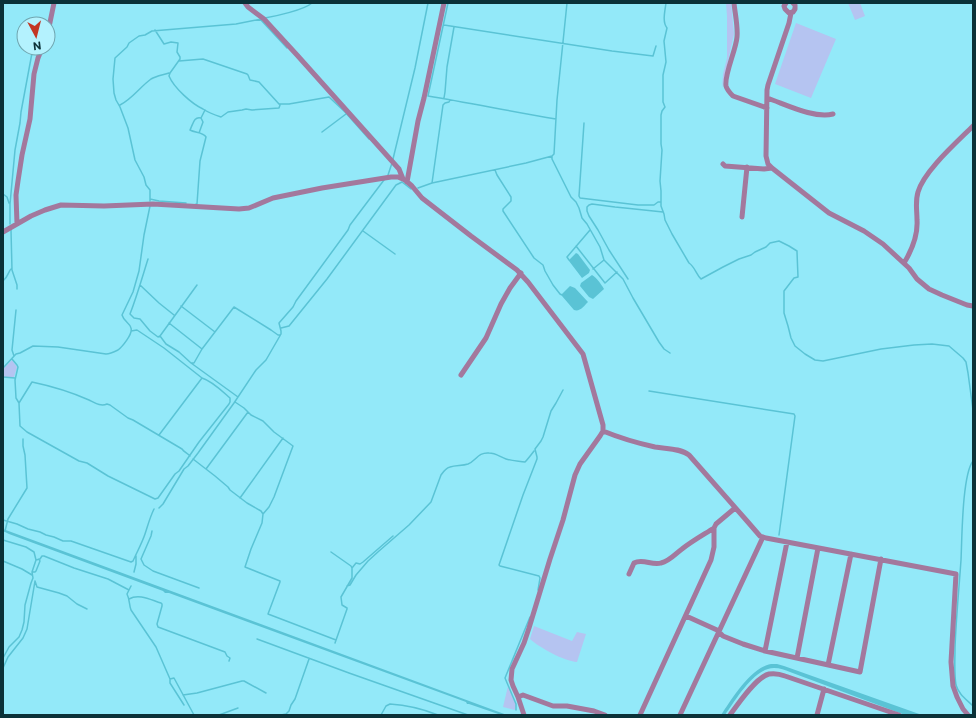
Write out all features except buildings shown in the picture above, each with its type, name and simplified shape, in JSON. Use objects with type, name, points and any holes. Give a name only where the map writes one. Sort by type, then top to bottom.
[{"type":"street","points":[[51,16],[54,3]]},
{"type":"street","points":[[245,3],[264,19],[327,88],[399,169],[405,181],[422,198],[445,217],[521,273],[583,354],[604,425],[603,431],[580,464],[575,475],[563,520],[529,628],[512,670],[511,680],[524,715]]},
{"type":"street","points":[[405,181],[444,3]]},
{"type":"street","points":[[734,3],[737,39],[727,76],[726,86],[729,93],[733,96],[767,108]]},
{"type":"street","points":[[786,3],[784,6],[785,9],[787,12],[791,12]]},
{"type":"street","points":[[793,3],[795,5],[795,9],[791,12],[789,23],[768,85],[766,156],[768,164],[829,213],[864,231],[883,244],[904,263],[917,279],[929,289],[959,302],[973,306]]},
{"type":"street","points":[[17,224],[16,196],[22,155],[30,119],[34,74],[39,56]]},
{"type":"street","points":[[767,98],[811,113],[832,114]]},
{"type":"street","points":[[904,263],[917,232],[916,203],[920,187],[938,162],[973,126]]},
{"type":"street","points":[[723,164],[725,166],[764,169],[772,168]]},
{"type":"street","points":[[742,217],[747,167]]},
{"type":"street","points":[[3,232],[31,216],[61,205],[104,206],[153,204],[239,209],[249,208],[273,198],[322,188],[391,177],[405,181]]},
{"type":"street","points":[[461,375],[486,338],[501,304],[521,273]]},
{"type":"street","points":[[603,431],[629,441],[685,452],[760,536],[956,574],[951,662],[953,686],[963,709],[968,714]]},
{"type":"street","points":[[629,574],[636,561],[660,564],[667,561],[682,549],[714,528],[716,524],[735,508]]},
{"type":"street","points":[[640,715],[711,560],[714,547],[714,528]]},
{"type":"street","points":[[680,715],[763,537]]},
{"type":"street","points":[[764,651],[788,542]]},
{"type":"street","points":[[797,658],[818,548]]},
{"type":"street","points":[[828,665],[851,554]]},
{"type":"street","points":[[686,616],[717,630],[723,636],[764,651],[860,672],[881,559]]},
{"type":"street","points":[[730,715],[755,684],[765,676],[771,674],[785,676],[899,715]]},
{"type":"street","points":[[816,715],[824,689]]},
{"type":"street","points":[[518,697],[523,695],[553,706],[567,706],[594,711],[605,715]]},
{"type":"shaded area","points":[[726,3],[731,3],[734,34],[722,88],[723,74],[727,58]]},
{"type":"shaded area","points":[[848,3],[860,3],[865,16],[855,20]]},
{"type":"shaded area","points":[[796,23],[836,39],[811,98],[775,84]]},
{"type":"shaded area","points":[[576,253],[590,270],[589,273],[582,278],[569,261]]},
{"type":"shaded area","points":[[592,275],[604,289],[593,299],[589,297],[580,286],[581,283]]},
{"type":"shaded area","points":[[570,286],[575,288],[588,302],[578,310],[574,310],[562,296],[562,294]]},
{"type":"shaded area","points":[[12,360],[17,367],[14,377],[3,377],[3,369]]},
{"type":"shaded area","points":[[3,529],[507,715],[501,715],[467,704],[466,702],[169,593],[165,593],[9,534],[3,531]]},
{"type":"shaded area","points":[[534,626],[572,641],[577,632],[586,634],[577,662],[552,654],[530,639]]},
{"type":"shaded area","points":[[771,664],[784,666],[922,715],[905,715],[786,671],[774,668],[767,669],[759,673],[752,679],[725,715],[721,715],[742,685],[756,671]]},
{"type":"shaded area","points":[[508,686],[516,705],[515,710],[503,707]]},
{"type":"waterway","points":[[265,18],[297,10],[312,3]]},
{"type":"waterway","points":[[393,159],[415,68],[428,3]]},
{"type":"waterway","points":[[448,3],[428,96],[556,119]]},
{"type":"waterway","points":[[567,3],[557,100],[554,154],[552,159],[571,197],[576,202],[582,218],[600,247],[604,260],[623,279],[659,342],[664,349],[670,353]]},
{"type":"waterway","points":[[666,3],[664,20],[667,28],[664,41],[666,62],[663,75],[663,102],[665,107],[661,115],[661,206],[665,220],[672,234],[699,277],[701,279],[739,259],[751,255],[766,247],[770,243],[779,241],[797,251],[798,277],[794,278],[784,291],[784,313],[791,338],[795,346],[815,360],[823,361],[881,349],[914,345],[932,344],[949,346],[966,362],[973,410]]},
{"type":"waterway","points":[[260,19],[287,48]]},
{"type":"waterway","points":[[150,201],[150,190],[146,185],[144,177],[135,160],[128,128],[114,93],[113,79],[115,58],[127,47],[129,43],[139,36],[145,35],[152,31],[236,24],[261,19]]},
{"type":"waterway","points":[[444,25],[653,56],[656,46]]},
{"type":"waterway","points":[[444,98],[447,67],[454,27]]},
{"type":"waterway","points":[[155,30],[164,44],[171,42],[178,43],[177,52],[180,59],[169,76],[171,81],[179,90],[199,107],[221,117],[228,112],[246,109],[279,108],[280,105]]},
{"type":"waterway","points":[[10,224],[10,204],[15,150],[31,56]]},
{"type":"waterway","points":[[179,61],[203,59],[247,74],[250,80],[259,82],[279,104],[289,104],[329,97],[345,112],[369,139]]},
{"type":"waterway","points":[[120,105],[128,100],[151,79],[169,73]]},
{"type":"waterway","points":[[432,183],[443,105],[450,100]]},
{"type":"waterway","points":[[196,204],[200,161],[206,137],[203,134],[190,130],[195,119],[201,118],[205,110]]},
{"type":"waterway","points":[[322,132],[346,114]]},
{"type":"waterway","points":[[199,133],[203,122],[201,118]]},
{"type":"waterway","points":[[584,123],[580,198],[638,205],[654,205],[661,202]]},
{"type":"waterway","points":[[418,188],[432,183],[552,156]]},
{"type":"waterway","points":[[388,175],[392,163]]},
{"type":"waterway","points":[[495,170],[511,197],[511,201],[503,209],[503,211],[534,258],[543,265],[553,285],[562,295]]},
{"type":"waterway","points":[[159,508],[163,504],[184,469],[198,453],[256,370],[266,360],[281,334],[279,323],[293,307],[348,230],[350,225],[384,180]]},
{"type":"waterway","points":[[281,328],[289,326],[327,279],[396,185],[402,182],[411,189]]},
{"type":"waterway","points":[[3,194],[7,197],[9,203]]},
{"type":"waterway","points":[[150,199],[186,203]]},
{"type":"waterway","points":[[628,279],[589,216],[587,207],[592,204],[663,212]]},
{"type":"waterway","points":[[3,368],[16,354],[33,346],[58,347],[106,354],[116,351],[122,346],[129,337],[131,331],[130,326],[122,315],[133,292],[139,271],[150,206]]},
{"type":"waterway","points":[[11,230],[12,270],[17,289]]},
{"type":"waterway","points":[[569,260],[567,257],[590,230]]},
{"type":"waterway","points":[[363,231],[395,254]]},
{"type":"waterway","points":[[576,246],[605,283],[617,272]]},
{"type":"waterway","points":[[148,259],[130,314],[134,318],[140,319],[150,331],[158,337],[197,285]]},
{"type":"waterway","points":[[593,269],[604,260]]},
{"type":"waterway","points":[[3,281],[12,268]]},
{"type":"waterway","points":[[140,285],[174,315]]},
{"type":"waterway","points":[[181,306],[215,332]]},
{"type":"waterway","points":[[191,363],[194,363],[202,349],[234,307],[280,335]]},
{"type":"waterway","points":[[14,356],[12,350],[16,310]]},
{"type":"waterway","points":[[169,323],[202,349]]},
{"type":"waterway","points":[[131,331],[137,330],[164,348],[202,378]]},
{"type":"waterway","points":[[160,336],[166,344],[179,352],[191,363],[238,397]]},
{"type":"waterway","points":[[12,359],[18,367],[15,380],[16,398],[19,403],[20,426],[27,432],[79,461],[87,463],[108,476],[155,499],[158,498],[229,404],[230,398],[220,389],[206,379],[202,378],[159,435]]},
{"type":"waterway","points":[[3,377],[15,378]]},
{"type":"waterway","points":[[19,403],[32,382],[46,385],[98,404],[110,405],[128,418],[182,449],[190,456]]},
{"type":"waterway","points":[[538,590],[539,576],[499,565],[537,459],[535,449],[543,437],[551,411],[563,390]]},
{"type":"waterway","points":[[649,391],[794,414],[795,416],[779,535]]},
{"type":"waterway","points":[[235,402],[251,415],[263,421],[274,432],[293,446],[274,497],[269,507],[263,514]]},
{"type":"waterway","points":[[206,469],[248,412]]},
{"type":"waterway","points":[[240,498],[283,438]]},
{"type":"waterway","points":[[5,531],[8,519],[27,488],[23,439]]},
{"type":"waterway","points":[[347,586],[350,585],[368,561],[409,525],[431,502],[441,475],[447,468],[468,464],[485,453],[494,454],[508,460],[525,462],[534,451]]},
{"type":"waterway","points":[[193,459],[230,490],[247,503],[261,511],[263,514],[262,523],[245,567],[280,581],[268,614],[336,640]]},
{"type":"waterway","points":[[973,461],[969,468],[963,508],[961,560],[955,637],[956,685],[963,697],[973,706]]},
{"type":"waterway","points":[[3,520],[63,541],[71,541],[131,562],[133,561],[142,541],[154,509]]},
{"type":"waterway","points":[[152,531],[141,559],[144,565],[153,571],[199,588]]},
{"type":"waterway","points":[[352,568],[356,563],[360,564],[363,562],[393,536]]},
{"type":"waterway","points":[[3,540],[26,547],[34,552],[36,560],[44,556],[108,579],[129,590]]},
{"type":"waterway","points":[[331,552],[352,568],[352,578],[341,597],[342,605],[347,609],[335,643]]},
{"type":"waterway","points":[[134,572],[136,556]]},
{"type":"waterway","points":[[33,572],[36,571],[40,561],[39,559]]},
{"type":"waterway","points":[[3,658],[9,647],[19,637],[22,630],[25,605],[33,578],[32,572],[36,560]]},
{"type":"waterway","points":[[3,561],[32,575]]},
{"type":"waterway","points":[[35,581],[37,587],[67,596],[77,604],[87,609]]},
{"type":"waterway","points":[[3,668],[8,657],[23,638],[27,629],[35,581]]},
{"type":"waterway","points":[[131,586],[127,594],[131,610],[156,647],[170,679],[174,678],[194,715]]},
{"type":"waterway","points":[[129,599],[133,597],[141,597],[161,603],[162,606],[157,624],[158,627],[225,652],[230,658],[229,661]]},
{"type":"waterway","points":[[516,710],[516,704],[505,678],[530,617]]},
{"type":"waterway","points":[[257,639],[468,715]]},
{"type":"waterway","points":[[281,715],[286,714],[289,711],[295,699],[309,659]]},
{"type":"waterway","points":[[170,679],[170,683],[184,705]]},
{"type":"waterway","points":[[183,695],[197,693],[242,681],[266,693]]},
{"type":"waterway","points":[[381,715],[386,706],[390,704],[402,705],[438,715]]},
{"type":"waterway","points":[[219,715],[238,708]]}]
